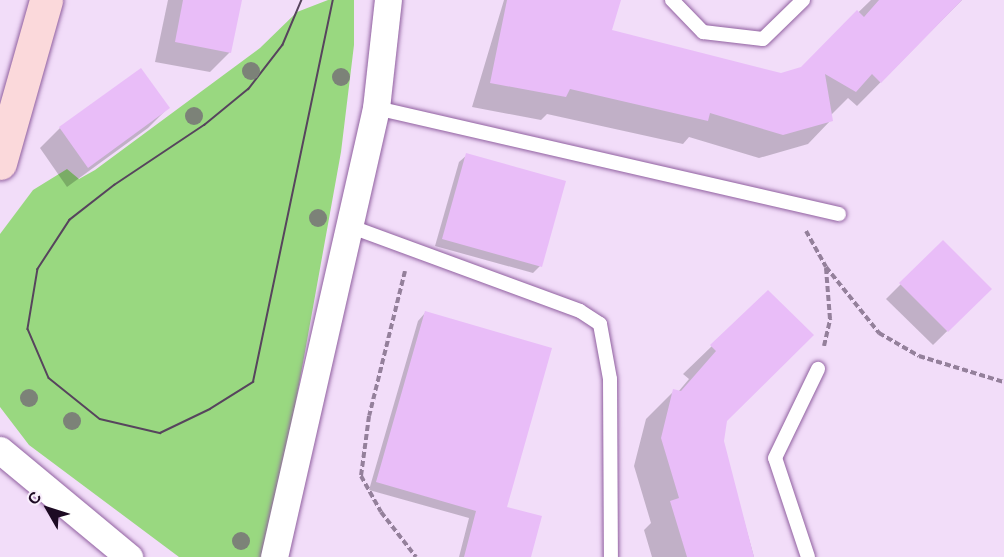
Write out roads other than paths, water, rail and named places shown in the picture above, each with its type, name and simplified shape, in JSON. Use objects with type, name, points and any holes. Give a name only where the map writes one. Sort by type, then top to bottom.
[{"type":"main road","points":[[0,163],[46,0]]},
{"type":"street","points":[[274,557],[376,108],[388,0]]},
{"type":"street","points":[[0,450],[129,557]]},
{"type":"lane","points":[[672,0],[703,32],[763,39],[803,0]]},
{"type":"lane","points":[[376,108],[839,214]]},
{"type":"lane","points":[[350,226],[580,311],[600,324],[610,379],[611,557]]},
{"type":"lane","points":[[808,557],[776,458],[818,369]]},
{"type":"tram line","points":[[302,0],[283,45],[249,89],[205,125],[115,185],[70,220],[38,269],[28,329],[49,378],[100,419],[160,433],[210,409],[253,382],[333,0]]}]
